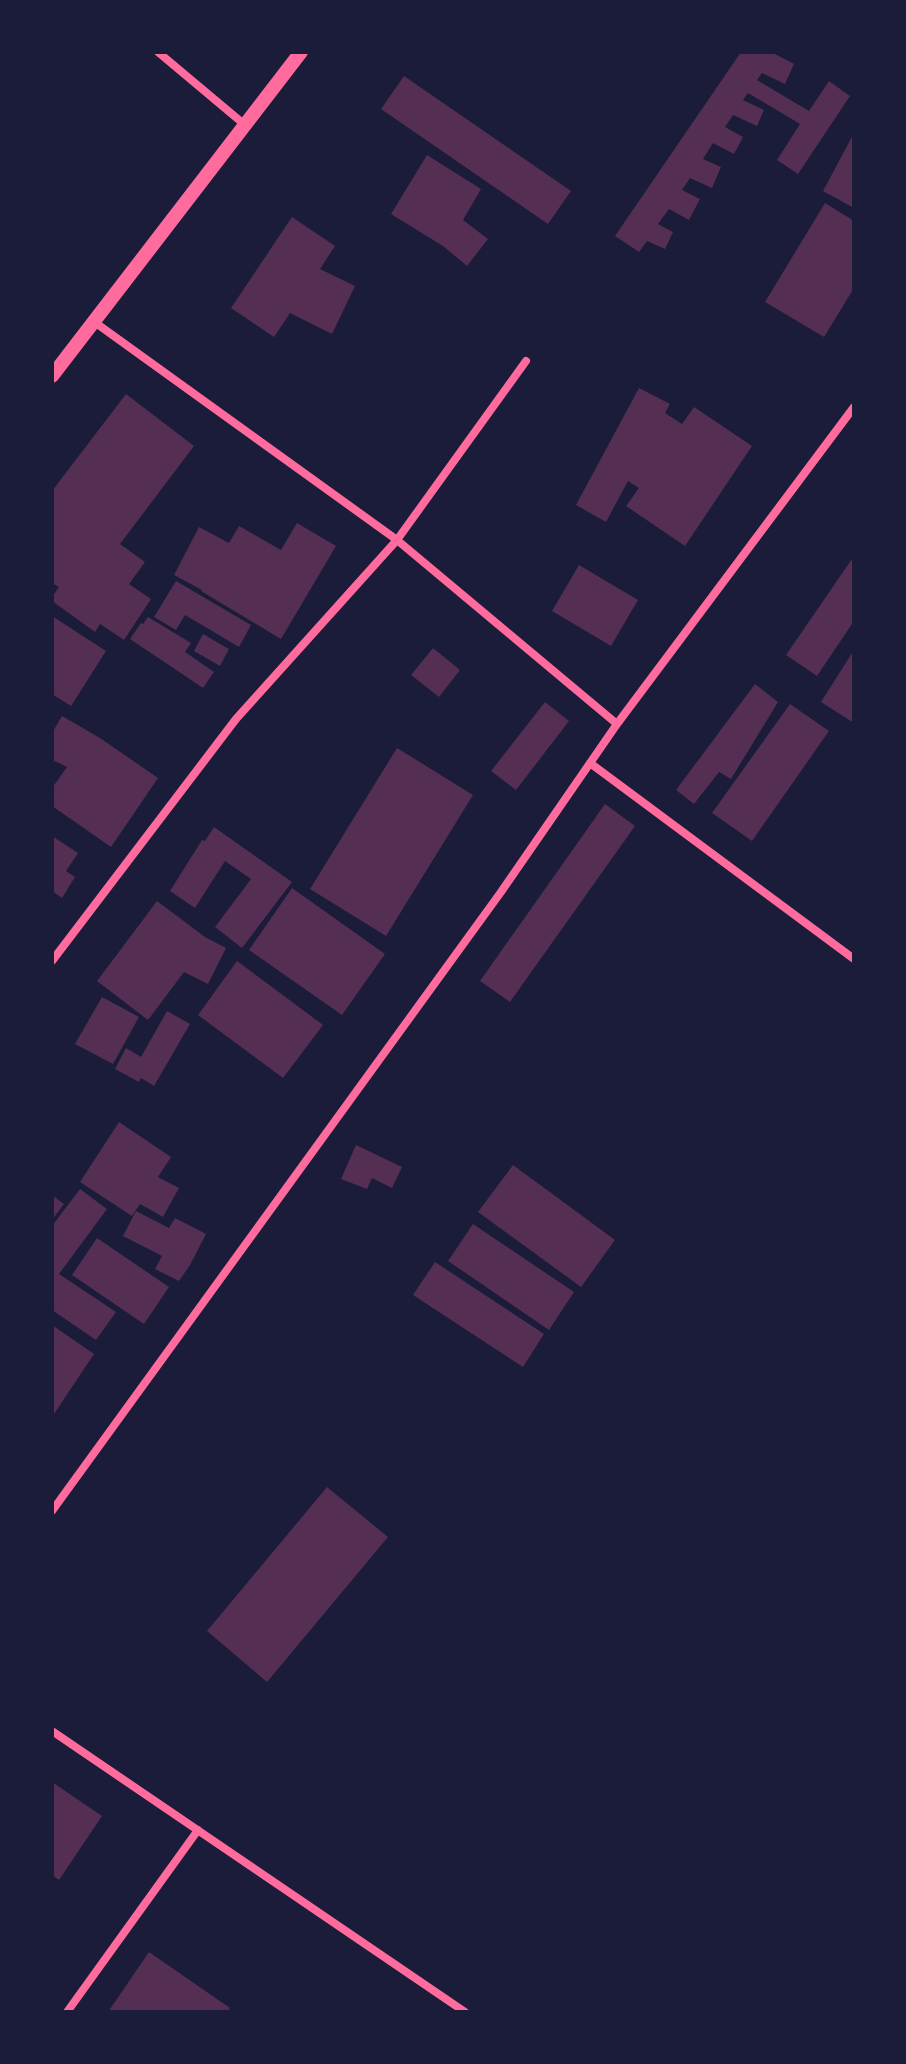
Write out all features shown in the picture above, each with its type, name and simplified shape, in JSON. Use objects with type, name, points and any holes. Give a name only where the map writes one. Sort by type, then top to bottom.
[{"type":"street","points":[[158,52],[245,125]]},
{"type":"street","points":[[52,376],[301,52]]},
{"type":"street","points":[[93,321],[397,540],[617,724]]},
{"type":"street","points":[[52,961],[236,719],[397,540],[526,361]]},
{"type":"street","points":[[52,1511],[491,905],[617,724],[854,407]]},
{"type":"street","points":[[590,763],[854,959]]},
{"type":"street","points":[[52,1731],[454,2009],[465,2012]]},
{"type":"street","points":[[67,2012],[198,1830]]},
{"type":"building","points":[[741,52],[776,52],[794,64],[785,84],[762,73],[757,80],[809,111],[829,81],[850,96],[798,174],[777,160],[800,124],[748,93],[743,100],[764,110],[757,126],[733,115],[725,127],[743,137],[734,154],[713,143],[703,159],[721,167],[712,188],[690,178],[682,190],[700,199],[689,220],[669,209],[658,224],[673,232],[665,249],[647,241],[639,252],[615,236]]},
{"type":"building","points":[[404,76],[571,191],[548,224],[381,109]]},
{"type":"building","points":[[854,133],[854,208],[823,191]]},
{"type":"building","points":[[427,155],[481,189],[463,220],[488,239],[467,266],[443,246],[391,214]]},
{"type":"building","points":[[825,203],[854,221],[854,288],[824,337],[765,302]]},
{"type":"building","points":[[292,217],[335,246],[320,269],[355,286],[332,334],[290,313],[274,337],[231,308]]},
{"type":"building","points":[[639,388],[670,404],[665,413],[682,424],[694,407],[752,446],[685,546],[626,506],[639,488],[628,481],[606,522],[576,505]]},
{"type":"building","points":[[126,394],[194,446],[120,544],[145,562],[129,584],[151,599],[124,640],[100,624],[95,632],[52,601],[59,587],[52,583],[52,491]]},
{"type":"building","points":[[297,523],[336,546],[281,639],[174,575],[199,527],[229,543],[239,526],[281,550]]},
{"type":"building","points":[[854,556],[854,621],[817,676],[786,655]]},
{"type":"building","points":[[579,565],[638,600],[611,646],[552,611]]},
{"type":"building","points":[[176,581],[251,625],[239,647],[185,615],[176,630],[154,617]]},
{"type":"building","points":[[52,616],[106,651],[71,706],[52,694]]},
{"type":"building","points":[[148,617],[191,643],[185,652],[214,672],[203,688],[130,639]]},
{"type":"building","points":[[203,634],[229,649],[220,666],[194,651]]},
{"type":"building","points":[[433,648],[460,670],[439,697],[411,675]]},
{"type":"building","points":[[854,650],[854,723],[821,702]]},
{"type":"building","points":[[755,684],[778,702],[731,779],[719,772],[694,804],[676,790]]},
{"type":"building","points":[[545,702],[569,721],[516,790],[491,771]]},
{"type":"building","points":[[790,704],[829,731],[752,841],[712,813]]},
{"type":"building","points":[[62,716],[158,778],[111,847],[52,806],[52,788],[67,767],[55,761],[52,766],[52,733]]},
{"type":"building","points":[[397,748],[473,795],[386,936],[310,889]]},
{"type":"building","points":[[605,804],[635,826],[510,1002],[480,981]]},
{"type":"building","points":[[214,827],[292,882],[242,948],[215,927],[251,879],[225,861],[195,908],[170,891],[202,840],[205,841]]},
{"type":"building","points":[[52,836],[78,853],[66,871],[75,877],[62,898],[52,891]]},
{"type":"building","points":[[292,888],[385,954],[342,1015],[249,950]]},
{"type":"building","points":[[157,901],[205,937],[226,948],[208,984],[184,972],[148,1020],[97,981]]},
{"type":"building","points":[[237,961],[323,1025],[283,1078],[198,1015]]},
{"type":"building","points":[[102,997],[139,1017],[113,1064],[75,1044]]},
{"type":"building","points":[[167,1011],[190,1024],[154,1086],[115,1069],[126,1048],[141,1057]]},
{"type":"building","points":[[119,1122],[171,1157],[158,1177],[179,1188],[163,1217],[140,1204],[132,1216],[80,1182]]},
{"type":"building","points":[[356,1145],[402,1167],[392,1188],[372,1178],[367,1189],[341,1179]]},
{"type":"building","points":[[513,1165],[615,1240],[581,1287],[478,1212]]},
{"type":"building","points":[[80,1189],[107,1209],[59,1274],[116,1312],[96,1340],[52,1310],[52,1226]]},
{"type":"building","points":[[52,1195],[64,1204],[52,1220]]},
{"type":"building","points":[[136,1211],[169,1228],[175,1218],[206,1234],[179,1281],[155,1269],[162,1256],[123,1236]]},
{"type":"building","points":[[473,1224],[574,1292],[549,1330],[448,1261]]},
{"type":"building","points":[[97,1238],[169,1287],[144,1324],[72,1275]]},
{"type":"building","points":[[435,1262],[544,1334],[523,1367],[413,1295]]},
{"type":"building","points":[[52,1325],[94,1354],[52,1417]]},
{"type":"building","points":[[327,1487],[388,1537],[267,1682],[207,1631]]},
{"type":"building","points":[[52,1782],[102,1816],[59,1880],[52,1875]]},
{"type":"building","points":[[149,1952],[230,2008],[227,2012],[108,2012]]}]
